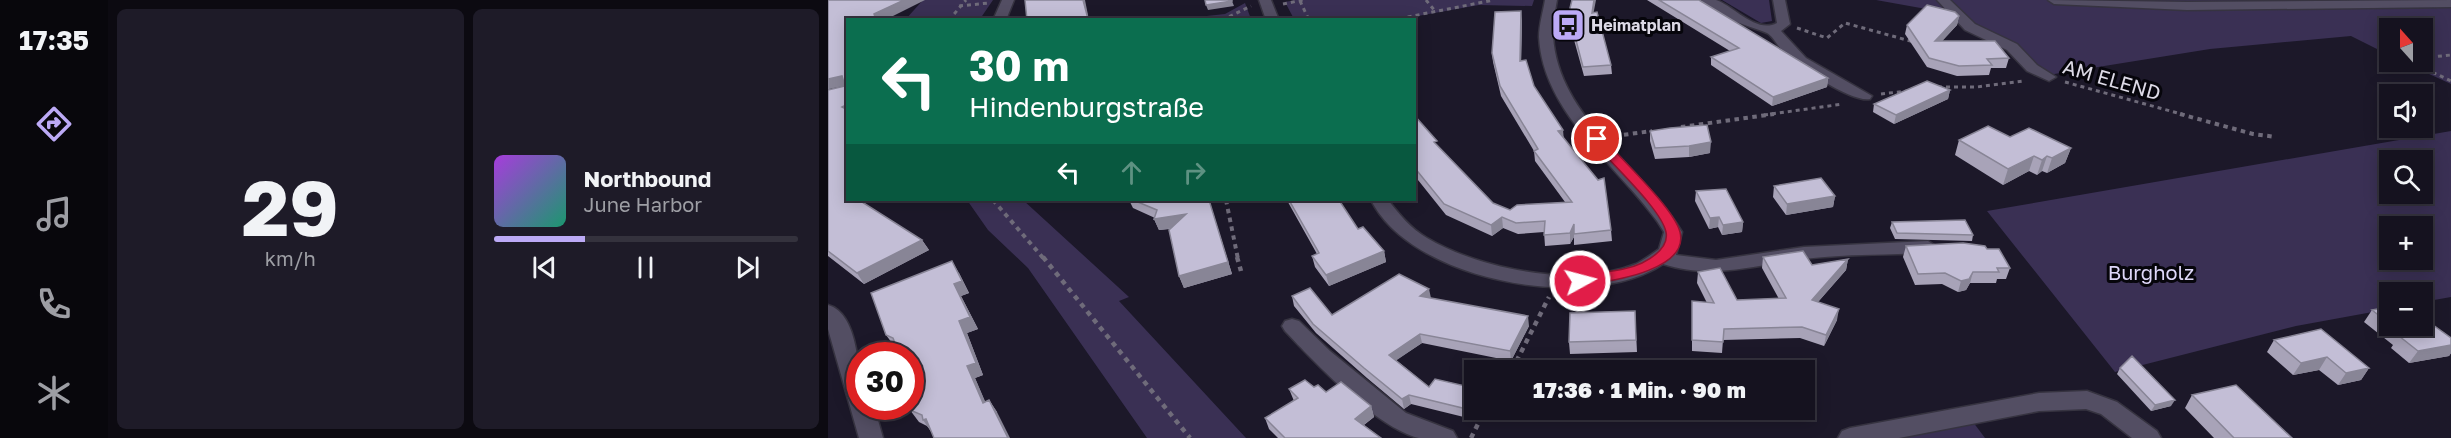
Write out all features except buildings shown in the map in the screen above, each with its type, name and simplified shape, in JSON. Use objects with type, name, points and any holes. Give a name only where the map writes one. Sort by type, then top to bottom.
[{"type":"street","points":[[1000,18],[1008,0]]},
{"type":"street","points":[[1380,201],[1400,226],[1419,241],[1445,255],[1502,274],[1580,281],[1621,275],[1648,266],[1663,257],[1673,241],[1673,232],[1666,220],[1577,114],[1556,77],[1546,38],[1551,0]]},
{"type":"street","points":[[1707,0],[1754,26],[1778,27]]},
{"type":"street","points":[[1779,0],[1778,27],[1784,45],[1806,64],[1865,96]]},
{"type":"street","points":[[1943,0],[1970,27],[2012,47],[2032,69],[2049,77]]},
{"type":"street","points":[[2054,0],[2187,6],[2451,3]]},
{"type":"street","points":[[1266,1],[1272,18]]},
{"type":"street","points":[[1663,257],[1687,267],[1719,267],[1803,254],[1949,246]]},
{"type":"street","points":[[828,312],[836,318],[846,352]]},
{"type":"street","points":[[1292,326],[1322,357],[1398,419],[1445,438]]},
{"type":"street","points":[[1850,438],[2039,402],[2065,400],[2087,400],[2109,408],[2149,438]]},
{"type":"street","points":[[866,420],[871,438]]},
{"type":"path","points":[[950,18],[966,0]]},
{"type":"path","points":[[959,6],[1008,0]]},
{"type":"path","points":[[1426,0],[1435,11]]},
{"type":"path","points":[[1402,18],[1494,0]]},
{"type":"path","points":[[1225,18],[1266,1]]},
{"type":"path","points":[[1300,1],[1308,18]]},
{"type":"path","points":[[1778,27],[1827,38],[1845,23],[1920,44]]},
{"type":"path","points":[[2433,57],[2451,55]]},
{"type":"path","points":[[2432,72],[2451,81]]},
{"type":"path","name":"AM ELEND","points":[[1933,87],[1977,87],[2049,77],[2081,88],[2253,134],[2276,137]]},
{"type":"path","points":[[1676,128],[1845,104],[1865,96],[1916,89]]},
{"type":"path","points":[[1597,139],[1653,131]]},
{"type":"path","points":[[994,201],[1053,269],[1190,438]]},
{"type":"path","points":[[1226,201],[1230,230],[1241,271]]},
{"type":"path","points":[[1517,360],[1558,280]]},
{"type":"path","points":[[1471,438],[1480,420]]},
{"type":"green space","points":[[923,0],[993,0],[981,18],[907,18]]},
{"type":"green space","points":[[1295,0],[1534,0],[1532,6],[1479,5],[1407,18],[1293,18],[1285,2]]},
{"type":"green space","points":[[1722,0],[1769,0],[1772,21],[1761,23]]},
{"type":"green space","points":[[1876,0],[2451,0],[2451,84],[2425,72],[2433,72],[2433,18],[2379,18],[2379,50],[2351,36],[2210,49],[2042,76],[2009,48],[1954,14]]},
{"type":"green space","points":[[1245,3],[1251,18],[1188,18],[1225,14]]},
{"type":"green space","name":"Burgholz","points":[[2451,131],[2451,297],[2433,300],[2433,282],[2379,282],[2379,311],[2296,326],[2115,372],[1987,211],[2410,138],[2433,138],[2433,134]]},
{"type":"green space","points":[[968,201],[1024,201],[1129,297],[1119,301],[1246,438],[1147,438],[1028,268],[988,230]]},
{"type":"green space","points":[[1973,422],[1985,438],[1885,438]]},
{"type":"place","name":"Heimatplan","points":[[1568,25]]},
{"type":"route","points":[[1580,281],[1603,279],[1648,266],[1663,257],[1673,241],[1673,232],[1659,209],[1597,139]]}]
